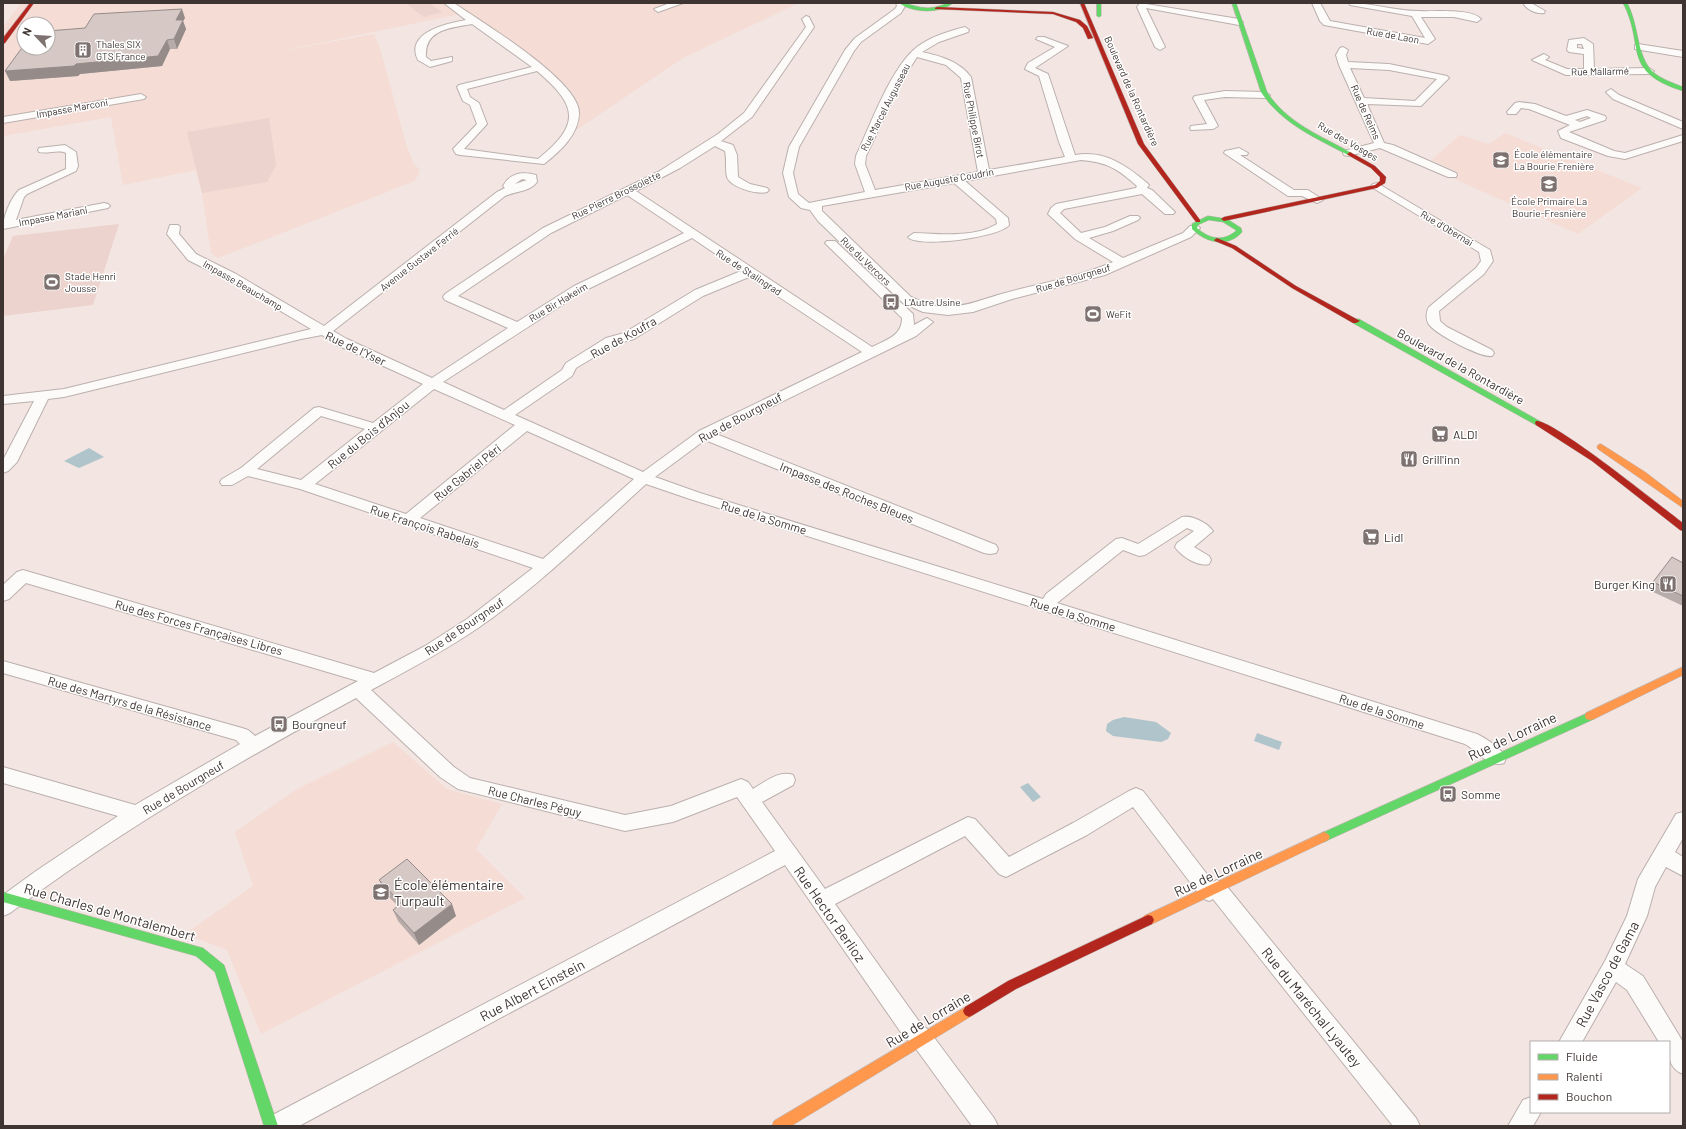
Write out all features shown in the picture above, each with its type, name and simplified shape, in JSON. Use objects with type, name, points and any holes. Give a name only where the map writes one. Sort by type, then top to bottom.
[{"type":"main road","points":[[3,30],[24,3]]},
{"type":"main road","points":[[3,42],[32,3]]},
{"type":"main road","points":[[900,3],[911,7],[1039,12],[1067,16],[1078,21],[1085,27],[1094,46],[1103,57]]},
{"type":"main road","points":[[932,8],[951,3]]},
{"type":"main road","name":"Boulevard de la Rontardière","points":[[1082,3],[1103,57],[1141,144],[1162,176],[1189,207],[1196,224],[1196,232],[1234,247],[1294,287],[1563,437],[1618,476],[1683,528]]},
{"type":"main road","points":[[1094,3],[1101,20],[1099,3]]},
{"type":"main road","name":"Rue des Vosges","points":[[1234,3],[1239,22],[1265,95],[1276,112],[1380,172],[1383,177],[1383,182],[1377,186]]},
{"type":"main road","points":[[1625,3],[1632,14],[1642,63],[1649,71],[1683,89]]},
{"type":"main road","name":"Boulevard de la Rontardière","points":[[1162,157],[1185,187]]},
{"type":"main road","points":[[1196,224],[1214,218],[1224,219],[1247,216],[1377,186]]},
{"type":"main road","points":[[1205,209],[1214,218]]},
{"type":"main road","points":[[1212,239],[1225,240],[1239,233],[1247,216]]},
{"type":"main road","points":[[1224,219],[1239,233]]},
{"type":"main road","name":"Boulevard de la Rontardière","points":[[1307,284],[1400,335]]},
{"type":"main road","points":[[1591,440],[1642,474],[1683,506]]},
{"type":"main road","name":"Rue de Lorraine","points":[[779,1126],[1012,985],[1362,818],[1522,748],[1683,671]]},
{"type":"main road","name":"Rue Charles de Montalembert","points":[[6,901],[199,952],[220,969],[271,1126]]},
{"type":"street","points":[[448,3],[473,20],[538,68],[560,85],[569,96],[573,106],[570,129],[564,140],[540,162],[460,152],[458,149],[482,124],[474,103],[466,99],[462,87],[538,68]]},
{"type":"street","points":[[658,9],[679,3]]},
{"type":"street","name":"Rue du Vercors","points":[[900,3],[901,6],[898,12],[858,40],[850,50],[794,147],[788,173],[793,195],[813,203],[817,214],[822,219],[902,295],[915,304],[929,317]]},
{"type":"street","name":"Rue de Laon","points":[[1316,3],[1324,21],[1327,23],[1428,41],[1430,39],[1416,14]]},
{"type":"street","points":[[1353,3],[1416,14],[1467,15],[1477,19]]},
{"type":"street","points":[[1527,3],[1530,7],[1541,11]]},
{"type":"street","points":[[1160,47],[1141,7],[1143,5],[1239,22]]},
{"type":"street","name":"Rue du Vercors","points":[[834,78],[860,45],[907,16],[932,8]]},
{"type":"street","name":"Rue Pierre Brossolette","points":[[518,327],[450,297],[559,224],[598,203],[628,191],[676,166],[713,142],[748,115],[810,28],[806,19]]},
{"type":"street","points":[[449,59],[430,64],[421,58],[425,35],[433,31],[473,20]]},
{"type":"street","name":"Rue Marcel Augusseau","points":[[871,193],[860,164],[861,156],[893,88],[914,54],[919,49],[944,37],[965,30]]},
{"type":"street","points":[[1041,39],[1063,46],[1036,63],[1030,69],[1043,74],[1064,142],[1071,158],[1093,158],[1115,163],[1123,167],[1143,185],[1141,190]]},
{"type":"street","points":[[1638,47],[1683,54]]},
{"type":"street","name":"Rue de Reims","points":[[1343,50],[1341,55],[1344,65],[1380,145],[1348,153]]},
{"type":"street","points":[[1588,52],[1589,70]]},
{"type":"street","name":"Rue Philippe Birot","points":[[914,54],[928,57],[958,68],[966,77],[984,173]]},
{"type":"street","name":"Rue Mallarmé","points":[[1544,58],[1537,60],[1566,72],[1589,70],[1649,71]]},
{"type":"street","points":[[1344,65],[1389,67],[1444,78],[1417,104],[1361,101]]},
{"type":"street","points":[[1611,92],[1616,97],[1683,126]]},
{"type":"street","points":[[1195,128],[1214,126],[1198,98],[1225,94],[1265,95]]},
{"type":"street","name":"Impasse Marconi","points":[[3,120],[141,97]]},
{"type":"street","points":[[1512,112],[1519,105],[1531,106],[1581,125]]},
{"type":"street","points":[[1567,119],[1587,113],[1601,118],[1563,131],[1565,136],[1612,154],[1625,156],[1683,138]]},
{"type":"street","points":[[713,142],[729,147],[733,154],[730,170],[733,179],[747,187],[763,190]]},
{"type":"street","points":[[1380,145],[1389,147],[1452,174]]},
{"type":"street","points":[[6,226],[19,196],[23,192],[71,171],[73,166],[71,152],[65,148],[43,150]]},
{"type":"street","points":[[1243,153],[1239,151],[1229,153],[1292,194],[1304,192],[1317,200]]},
{"type":"street","name":"Rue Auguste Coudrin","points":[[813,203],[1071,158]]},
{"type":"street","name":"Avenue Gustave Ferrié","points":[[325,331],[340,321],[501,194],[513,188],[528,186],[532,182],[526,176],[540,162]]},
{"type":"street","points":[[914,237],[944,238],[968,235],[999,229],[1003,225],[1002,218],[955,178]]},
{"type":"street","name":"Rue d’Obernai","points":[[1377,186],[1484,250],[1487,261],[1480,271],[1433,310],[1434,322],[1442,330],[1487,353]]},
{"type":"street","points":[[1122,262],[1079,237],[1054,214],[1055,210],[1060,206],[1135,193],[1141,190],[1148,192],[1169,212]]},
{"type":"street","name":"Rue de Stalingrad","points":[[628,191],[870,351]]},
{"type":"street","name":"Rue du Vercors","points":[[813,203],[803,212],[808,220],[908,317]]},
{"type":"street","name":"Impasse Mariani","points":[[6,226],[104,206]]},
{"type":"street","points":[[1079,237],[1109,229],[1134,218]]},
{"type":"street","name":"Rue de Bourgneuf","points":[[6,901],[135,815],[253,745],[431,650],[473,623],[546,566],[644,478],[704,434],[870,351],[916,330],[929,317],[953,316],[1008,296],[1101,272],[1187,235],[1196,224]]},
{"type":"street","name":"Impasse Beauchamp","points":[[174,227],[173,234],[192,257],[325,331]]},
{"type":"street","name":"Rue Bir Hakeim","points":[[433,383],[578,289],[691,234]]},
{"type":"street","name":"Rue de Bourgneuf","points":[[1174,241],[1212,239]]},
{"type":"street","name":"Rue de Koufra","points":[[505,415],[567,373],[571,366],[611,341],[628,336],[699,293],[750,272]]},
{"type":"street","points":[[901,336],[907,330],[909,324],[908,314],[912,310],[929,317]]},
{"type":"street","name":"Rue de l’Yser","points":[[3,400],[64,393],[293,337],[325,331],[342,342],[644,478]]},
{"type":"street","name":"Rue du Bois d’Anjou","points":[[304,486],[433,383]]},
{"type":"street","points":[[3,468],[10,462],[43,396]]},
{"type":"street","points":[[227,482],[246,471],[319,411],[376,428]]},
{"type":"street","name":"Rue Gabriel Péri","points":[[408,520],[526,424]]},
{"type":"street","name":"Impasse des Roches Bleues","points":[[704,434],[990,549]]},
{"type":"street","name":"Rue François Rabelais","points":[[246,471],[304,486],[546,566]]},
{"type":"street","name":"Rue de la Somme","points":[[644,478],[695,496],[1471,739],[1482,745],[1497,758]]},
{"type":"street","points":[[1046,605],[1052,598],[1122,543],[1139,551],[1187,521],[1204,531],[1183,546],[1203,560]]},
{"type":"street","name":"Rue des Forces Françaises Libres","points":[[3,595],[23,576],[352,672],[374,680]]},
{"type":"street","name":"Rue des Martyrs de la Résistance","points":[[3,667],[242,735],[253,745]]},
{"type":"street","name":"Rue Charles Péguy","points":[[358,689],[447,772],[465,784],[625,823],[673,814],[786,780]]},
{"type":"street","points":[[3,775],[128,811],[135,815]]},
{"type":"street","name":"Rue Hector Berlioz","points":[[746,793],[910,1027],[922,1039],[986,1126]]},
{"type":"street","name":"Rue du Maréchal Lyautey","points":[[821,901],[968,825],[1006,868],[1080,829],[1136,796],[1408,1126]]},
{"type":"street","name":"Rue Vasco de Gama","points":[[1571,1041],[1613,968],[1638,916],[1645,885],[1683,820]]},
{"type":"street","name":"Rue Albert Einstein","points":[[275,1126],[788,854]]},
{"type":"street","points":[[1662,855],[1683,867]]},
{"type":"street","points":[[1613,968],[1634,983],[1646,999],[1683,1063]]},
{"type":"street","points":[[1520,1126],[1530,1110]]},
{"type":"shaded area","points":[[21,3],[799,3],[683,58],[575,131],[578,110],[575,97],[566,85],[460,14],[267,54],[374,34],[380,48],[406,144],[414,164],[420,170],[415,181],[218,258],[211,253],[202,193],[196,170],[123,185],[111,117],[3,136],[3,27]]},
{"type":"shaded area","points":[[405,3],[429,3],[442,12],[424,17]]},
{"type":"shaded area","points":[[269,118],[276,165],[267,182],[202,193],[187,132]]},
{"type":"shaded area","name":"École Primaire La Bourie-Fresnière","points":[[1505,133],[1642,188],[1578,234],[1448,176],[1458,172],[1431,160],[1460,135],[1489,144]]},
{"type":"shaded area","name":"Stade Henri Jousse","points":[[119,224],[93,305],[3,316],[3,259],[13,236]]},
{"type":"shaded area","name":"École élémentaire Turpault","points":[[393,742],[447,789],[502,804],[476,849],[525,898],[261,1034],[227,950],[185,934],[253,886],[235,832],[297,789]]},
{"type":"water","points":[[89,448],[104,457],[79,468],[64,461]]},
{"type":"water","points":[[1124,717],[1156,722],[1171,733],[1168,739],[1161,742],[1113,736],[1106,731],[1107,724],[1113,720]]},
{"type":"water","points":[[1257,733],[1282,742],[1279,750],[1254,741]]},
{"type":"water","points":[[1028,783],[1041,797],[1033,802],[1020,787]]},
{"type":"building","name":"Thales SIX GTS France","points":[[182,9],[176,20],[183,20],[174,39],[167,40],[158,56],[76,64],[74,66],[5,71],[16,56],[56,56],[56,30],[85,28],[94,14]]},
{"type":"building","name":"Burger King","points":[[1672,557],[1683,563],[1683,596],[1653,582]]},
{"type":"building","points":[[407,859],[452,904],[414,933],[393,910],[401,903],[379,880]]},
{"type":"traffic: fast","points":[[901,3],[920,9],[939,8],[951,3]]},
{"type":"traffic: fast","points":[[1099,3],[1099,16]]},
{"type":"traffic: fast","points":[[1234,3],[1264,92],[1271,103],[1290,121],[1350,154]]},
{"type":"traffic: fast","points":[[1625,3],[1633,20],[1640,57],[1644,65],[1657,77],[1683,89]]},
{"type":"traffic: fast","points":[[1208,218],[1225,220],[1239,229],[1239,232],[1228,239],[1210,239],[1194,228],[1195,224],[1208,218]]},
{"type":"traffic: fast","points":[[1356,321],[1539,423]]},
{"type":"traffic: fast","points":[[1324,837],[1590,716]]},
{"type":"traffic: fast","points":[[3,897],[199,952],[220,969],[271,1126]]},
{"type":"traffic: slow","points":[[1601,447],[1642,474],[1683,505]]},
{"type":"traffic: slow","points":[[1590,716],[1683,671]]},
{"type":"traffic: slow","points":[[1148,920],[1324,837]]},
{"type":"traffic: slow","points":[[779,1126],[969,1011]]},
{"type":"traffic: jam","points":[[3,42],[32,3]]},
{"type":"traffic: jam","points":[[1082,3],[1141,144],[1198,221]]},
{"type":"traffic: jam","points":[[937,8],[1053,13],[1078,21],[1085,27],[1090,38]]},
{"type":"traffic: jam","points":[[1224,219],[1377,186],[1383,182],[1383,177],[1373,167],[1350,154]]},
{"type":"traffic: jam","points":[[1217,240],[1234,247],[1294,287],[1356,321]]},
{"type":"traffic: jam","points":[[1539,423],[1577,447],[1631,486],[1683,528]]},
{"type":"traffic: jam","points":[[969,1011],[1012,985],[1148,920]]},
{"type":"place","name":"Thales SIX GTS France","points":[[83,50]]},
{"type":"place","name":"École élémentaire La Bourie Frenière","points":[[1501,160]]},
{"type":"place","name":"École Primaire La Bourie-Fresnière","points":[[1549,184]]},
{"type":"place","name":"Stade Henri Jousse","points":[[52,282]]},
{"type":"place","name":"L'Autre Usine","points":[[891,302]]},
{"type":"place","name":"WeFit","points":[[1093,314]]},
{"type":"place","name":"ALDI","points":[[1440,434]]},
{"type":"place","name":"Grill'inn","points":[[1409,459]]},
{"type":"place","name":"Lidl","points":[[1371,537]]},
{"type":"place","name":"Burger King","points":[[1668,584]]},
{"type":"place","name":"Bourgneuf","points":[[279,724]]},
{"type":"place","name":"Somme","points":[[1448,794]]},
{"type":"place","name":"École élémentaire Turpault","points":[[381,892]]}]
